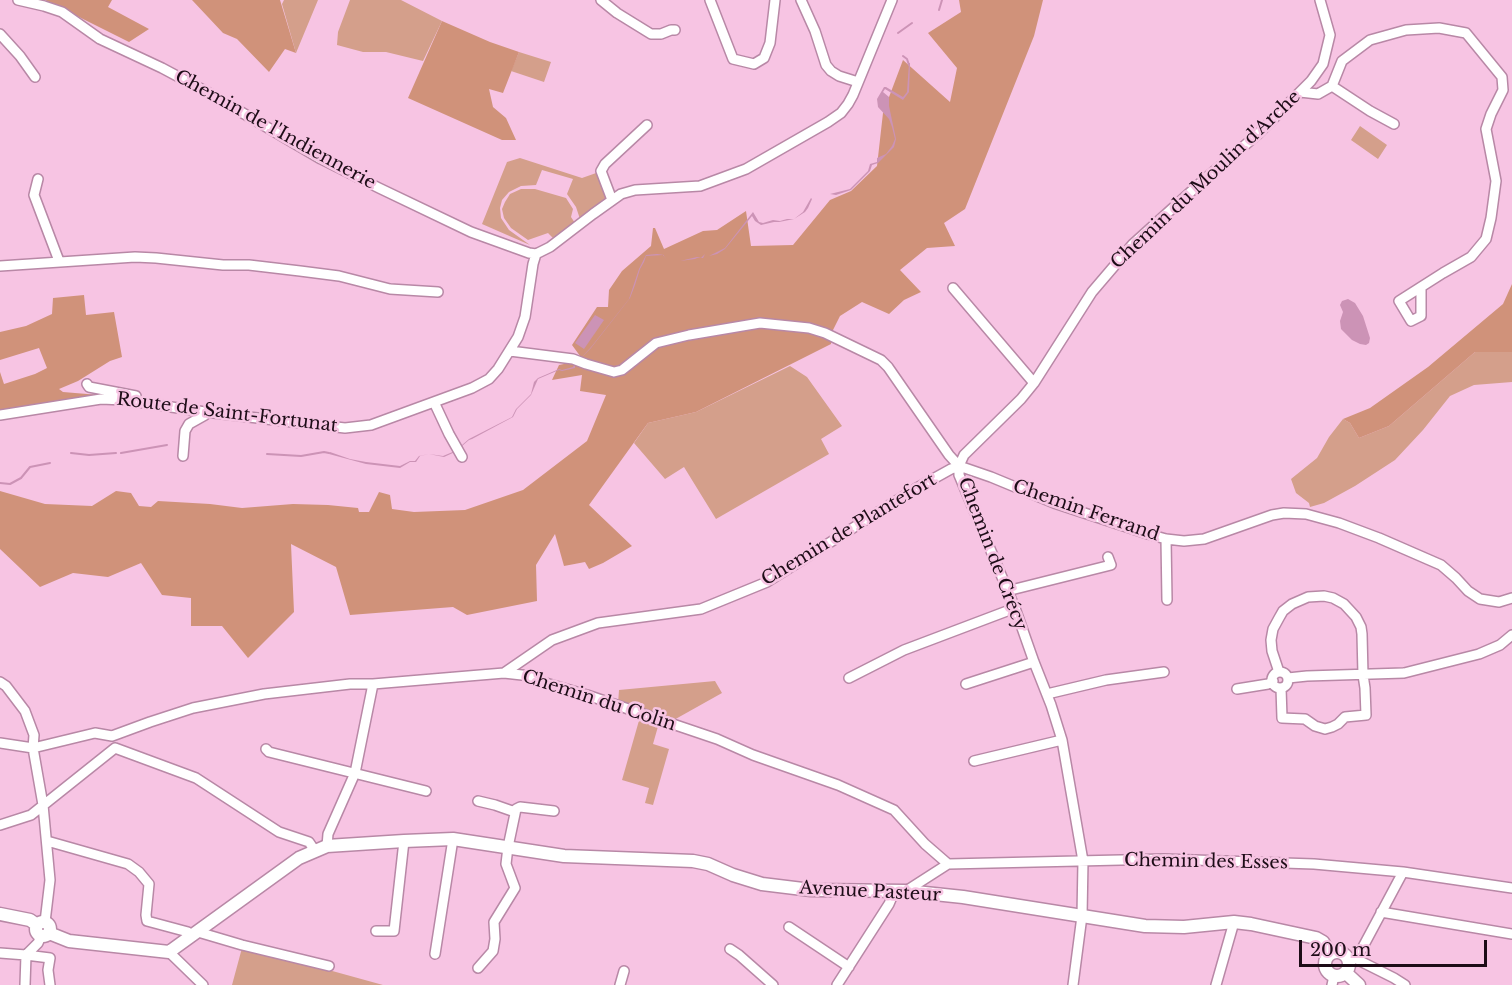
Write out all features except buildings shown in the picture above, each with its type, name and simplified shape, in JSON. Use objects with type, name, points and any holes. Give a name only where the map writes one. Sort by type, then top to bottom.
[{"type":"main road","name":"Avenue Pasteur","points":[[169,952],[299,858],[321,849],[404,840],[453,839],[564,856],[693,861],[708,864],[762,884],[812,890],[901,891],[963,897],[1145,926],[1184,927],[1234,922],[1251,924],[1316,938],[1323,942],[1330,954]]},
{"type":"main road","points":[[0,915],[30,920],[69,941],[169,952]]},
{"type":"main road","points":[[1344,971],[1347,957],[1340,952],[1330,954],[1325,966],[1328,972],[1344,971],[1359,985]]},
{"type":"street","name":"Chemin de l'Indiennerie","points":[[18,0],[62,12],[100,39],[207,92],[321,159],[379,188],[471,232],[536,254]]},
{"type":"street","points":[[601,0],[651,34],[675,30]]},
{"type":"street","points":[[710,0],[733,59],[754,64],[764,58],[770,43],[775,0]]},
{"type":"street","points":[[801,0],[826,64],[839,76],[858,82]]},
{"type":"street","points":[[536,254],[550,247],[621,194],[634,190],[700,186],[746,169],[828,122],[848,104],[892,0]]},
{"type":"street","name":"Chemin du Moulin d'Arche","points":[[959,466],[964,455],[1021,399],[1034,383],[1092,292],[1133,244],[1257,135],[1311,81],[1323,64],[1330,35],[1320,0]]},
{"type":"street","points":[[1300,92],[1318,94],[1332,86],[1342,61],[1370,40],[1406,30],[1439,28],[1466,33],[1502,77],[1503,90],[1486,129],[1496,181],[1486,239],[1471,257],[1421,287]]},
{"type":"street","points":[[0,33],[35,77]]},
{"type":"street","points":[[1332,86],[1394,124]]},
{"type":"street","points":[[612,200],[601,171],[605,164],[647,125]]},
{"type":"street","points":[[38,179],[34,195],[59,261]]},
{"type":"street","name":"Route de Saint-Fortunat","points":[[0,415],[101,399],[345,428],[371,425],[472,388],[489,379],[519,337],[536,254]]},
{"type":"street","points":[[0,266],[135,257],[223,265],[249,265],[339,276],[390,290],[438,292]]},
{"type":"street","points":[[953,288],[1034,383]]},
{"type":"street","name":"Chemin de Crécy","points":[[510,351],[573,359],[614,372],[621,370],[656,343],[760,323],[809,328],[825,333],[874,355],[888,367],[959,466],[959,475],[1015,608],[1052,705],[1062,740],[1083,861],[1082,916],[1073,985]]},
{"type":"street","points":[[87,384],[89,387],[148,398],[152,400],[151,404]]},
{"type":"street","points":[[434,402],[459,452]]},
{"type":"street","points":[[183,456],[185,431],[189,424],[205,415],[205,412]]},
{"type":"street","name":"Chemin Ferrand","points":[[959,466],[1054,503],[1166,539],[1184,541],[1204,539],[1272,515],[1306,514],[1339,523],[1441,565],[1468,591],[1480,599],[1499,602],[1512,598]]},
{"type":"street","name":"Chemin de Plantefort","points":[[504,673],[552,640],[598,623],[701,609],[767,582],[915,489],[959,466]]},
{"type":"street","points":[[1166,539],[1167,600]]},
{"type":"street","points":[[1007,591],[1111,565],[1108,557]]},
{"type":"street","points":[[1316,596],[1333,598],[1344,604],[1356,617],[1361,627],[1366,715],[1345,717],[1338,724],[1325,729],[1314,726],[1305,718],[1282,718],[1277,684],[1273,677],[1278,672],[1271,640],[1283,611],[1300,600],[1316,596]]},
{"type":"street","points":[[849,678],[904,650],[1015,608]]},
{"type":"street","points":[[1288,678],[1404,673],[1479,654],[1500,645],[1512,635]]},
{"type":"street","points":[[966,684],[1034,662]]},
{"type":"street","points":[[1047,694],[1106,680],[1164,672]]},
{"type":"street","points":[[1278,672],[1285,674],[1288,678]]},
{"type":"street","name":"Chemin du Colin","points":[[112,736],[193,708],[264,694],[350,684],[504,673],[531,676],[543,682],[717,739],[753,755],[847,789],[894,810],[925,844],[948,864]]},
{"type":"street","points":[[1237,689],[1268,684],[1286,686],[1288,678]]},
{"type":"street","points":[[0,682],[6,686],[25,711],[34,735],[33,748],[47,841],[50,880],[43,929],[39,943],[26,955],[25,985]]},
{"type":"street","points":[[115,748],[196,778],[279,832],[309,842],[321,849],[355,773],[373,684]]},
{"type":"street","points":[[0,743],[33,748],[95,733],[112,736],[115,748]]},
{"type":"street","points":[[974,761],[1062,740]]},
{"type":"street","points":[[0,825],[30,814],[115,748]]},
{"type":"street","points":[[266,749],[269,752],[426,791]]},
{"type":"street","points":[[478,801],[515,812]]},
{"type":"street","points":[[478,968],[493,951],[494,922],[515,888],[506,864],[516,809],[520,807],[554,811]]},
{"type":"street","points":[[435,954],[453,839]]},
{"type":"street","points":[[376,931],[394,931],[404,840]]},
{"type":"street","points":[[47,841],[128,864],[139,872],[149,884],[147,921],[188,933],[329,966]]},
{"type":"street","name":"Chemin des Esses","points":[[948,864],[1184,859],[1314,864],[1512,888]]},
{"type":"street","points":[[837,985],[889,904],[901,891],[948,864]]},
{"type":"street","points":[[1403,873],[1344,971],[1394,978],[1405,985]]},
{"type":"street","points":[[1381,912],[1512,934]]},
{"type":"street","points":[[1216,985],[1234,922]]},
{"type":"street","points":[[789,927],[849,968]]},
{"type":"street","points":[[730,949],[773,985]]},
{"type":"street","points":[[169,952],[203,985]]},
{"type":"street","points":[[0,953],[50,958],[48,970],[50,985]]},
{"type":"street","points":[[620,985],[624,971]]},
{"type":"shaded area","points":[[45,0],[112,0],[108,7],[149,29],[129,42]]},
{"type":"shaded area","points":[[192,0],[280,0],[296,53],[285,49],[269,72],[237,39],[223,33]]},
{"type":"shaded area","points":[[284,0],[318,0],[296,53],[282,4]]},
{"type":"shaded area","points":[[350,0],[401,0],[442,21],[423,61],[386,52],[363,52],[337,45],[338,32]]},
{"type":"shaded area","points":[[959,0],[1043,0],[1034,36],[965,209],[944,223],[955,246],[927,248],[900,270],[921,292],[904,300],[889,314],[862,302],[840,316],[832,332],[831,344],[696,412],[648,423],[589,505],[632,546],[589,569],[585,562],[564,566],[555,534],[536,565],[537,601],[467,615],[453,607],[350,615],[336,567],[291,544],[294,612],[248,658],[222,626],[191,626],[191,598],[162,595],[141,563],[108,577],[73,573],[40,587],[0,549],[0,491],[45,504],[92,506],[116,491],[131,493],[139,506],[151,507],[158,501],[242,508],[293,504],[358,508],[359,512],[369,512],[379,492],[390,495],[392,509],[414,512],[465,510],[523,490],[587,441],[606,395],[580,391],[582,375],[552,380],[559,365],[583,360],[572,345],[597,307],[608,307],[609,290],[622,271],[651,246],[653,228],[664,249],[703,231],[717,230],[746,211],[751,246],[793,245],[830,200],[851,191],[877,166],[883,113],[903,60],[950,102],[957,68],[928,33],[961,12]]},
{"type":"shaded area","points":[[442,21],[519,52],[503,93],[489,89],[493,107],[506,118],[516,140],[502,140],[408,98]]},
{"type":"shaded area","points":[[519,52],[551,62],[544,82],[511,71]]},
{"type":"shaded area","points":[[909,63],[909,92],[903,100],[885,89],[883,92],[889,97],[896,139],[894,147],[878,163],[872,165],[870,171],[851,190],[836,195],[830,194],[850,189],[868,171],[870,164],[877,162],[877,158],[886,154],[892,146],[895,139],[892,127],[889,119],[878,107],[877,99],[884,87],[903,97],[907,92]]},
{"type":"shaded area","points":[[1360,126],[1387,145],[1378,159],[1351,140]]},
{"type":"shaded area","points":[[520,158],[582,178],[599,172],[609,197],[580,219],[576,207],[567,194],[573,179],[542,170],[536,185],[521,186],[509,192],[502,200],[500,208],[501,218],[509,230],[530,245],[482,224],[507,162]]},
{"type":"shaded area","points":[[521,189],[535,189],[566,198],[573,209],[571,217],[575,223],[554,239],[548,233],[528,240],[511,228],[504,218],[502,209],[510,194]]},
{"type":"shaded area","points":[[811,198],[805,212],[794,219],[803,212]]},
{"type":"shaded area","points":[[753,212],[759,222],[763,223],[794,219],[761,225],[752,216],[725,249],[709,256],[725,248]]},
{"type":"shaded area","points":[[657,254],[664,255],[667,260],[663,255],[646,256],[630,298],[580,359],[629,299],[639,269],[646,255]]},
{"type":"shaded area","points":[[1512,284],[1512,352],[1475,352],[1389,426],[1359,438],[1350,423],[1343,419],[1370,408],[1428,367],[1503,304]]},
{"type":"shaded area","points":[[84,295],[86,315],[114,312],[122,357],[110,361],[78,381],[59,389],[63,392],[99,395],[0,410],[0,372],[4,384],[47,368],[39,348],[0,360],[0,332],[26,326],[52,314],[53,298]]},
{"type":"shaded area","points":[[1348,299],[1355,303],[1363,316],[1370,338],[1366,345],[1352,340],[1341,329],[1340,321],[1343,312],[1340,305],[1342,301]]},
{"type":"shaded area","points":[[595,315],[604,320],[584,349],[575,343]]},
{"type":"shaded area","points":[[1475,352],[1512,352],[1512,382],[1474,385],[1450,396],[1395,460],[1324,503],[1310,507],[1309,503],[1296,493],[1291,479],[1317,458],[1343,419],[1350,423],[1359,438],[1389,426]]},
{"type":"shaded area","points":[[575,365],[575,368],[562,371],[559,370],[538,379],[531,395],[517,409],[513,417],[469,440],[455,452],[444,457],[429,454],[443,456],[455,451],[469,439],[512,417],[516,409],[531,394],[534,382],[538,378],[559,369]]},
{"type":"shaded area","points":[[790,366],[807,377],[842,426],[821,439],[829,454],[716,519],[684,467],[665,479],[634,443],[648,423],[696,412]]},
{"type":"shaded area","points":[[330,452],[350,459],[400,466],[410,461],[415,461],[419,456],[429,454],[420,456],[416,462],[410,462],[400,468],[366,464],[329,454]]},
{"type":"shaded area","points":[[715,681],[722,693],[672,721],[618,704],[619,690]]},
{"type":"shaded area","points":[[640,717],[659,723],[653,744],[669,749],[653,805],[645,803],[649,788],[622,780]]},
{"type":"shaded area","points":[[242,948],[278,956],[383,985],[232,985]]},
{"type":"waterway","points":[[939,10],[942,0]]},
{"type":"waterway","points":[[898,33],[912,23]]},
{"type":"waterway","points":[[903,56],[909,65]]},
{"type":"waterway","points":[[121,453],[167,445]]},
{"type":"waterway","points":[[71,453],[89,455],[116,453]]},
{"type":"waterway","points":[[267,454],[301,456],[329,453]]},
{"type":"waterway","points":[[0,483],[10,484],[21,478],[30,467],[50,463]]}]
